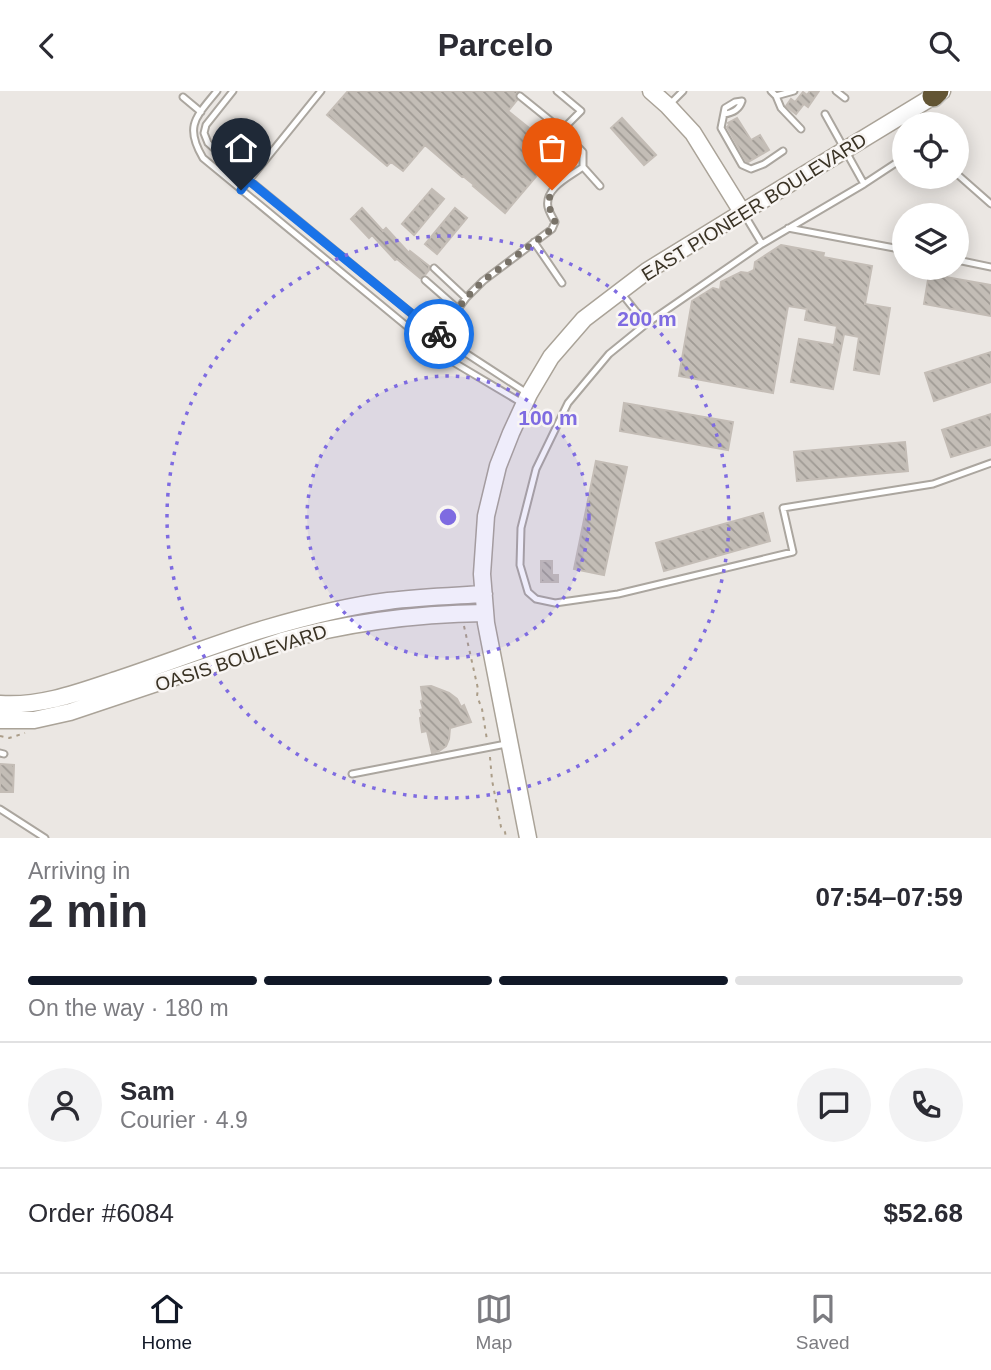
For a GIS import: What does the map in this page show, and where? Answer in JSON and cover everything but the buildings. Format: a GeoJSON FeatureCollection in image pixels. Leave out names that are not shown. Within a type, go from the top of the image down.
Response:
{"type":"FeatureCollection","features":[{"type":"Feature","properties":{"kind":"main road"},"geometry":{"type":"LineString","coordinates":[[651,91],[693,133],[742,212]]}},
{"type":"Feature","properties":{"kind":"main road","name":"EAST PIONEER BOULEVARD"},"geometry":{"type":"LineString","coordinates":[[528,838],[484,603],[482,574],[485,516],[498,466],[527,399],[551,357],[584,319],[647,271],[938,93]]}},
{"type":"Feature","properties":{"kind":"main road","name":"OASIS BOULEVARD"},"geometry":{"type":"LineString","coordinates":[[0,704],[47,701],[70,695],[304,617],[387,601],[484,603]]}},
{"type":"Feature","properties":{"kind":"main road","name":"OASIS BOULEVARD"},"geometry":{"type":"LineString","coordinates":[[0,720],[34,720],[70,712],[269,645],[313,633],[484,603]]}},
{"type":"Feature","properties":{"kind":"lane"},"geometry":{"type":"LineString","coordinates":[[217,91],[196,119],[192,132],[194,144],[203,158],[431,346],[458,366],[527,399]]}},
{"type":"Feature","properties":{"kind":"lane"},"geometry":{"type":"LineString","coordinates":[[233,91],[206,125],[204,133],[208,143],[248,180],[438,335],[527,399]]}},
{"type":"Feature","properties":{"kind":"lane"},"geometry":{"type":"LineString","coordinates":[[241,190],[321,91]]}},
{"type":"Feature","properties":{"kind":"lane"},"geometry":{"type":"LineString","coordinates":[[557,91],[581,111],[562,130]]}},
{"type":"Feature","properties":{"kind":"lane"},"geometry":{"type":"LineString","coordinates":[[668,106],[683,91]]}},
{"type":"Feature","properties":{"kind":"lane"},"geometry":{"type":"LineString","coordinates":[[794,91],[773,93],[781,108],[801,129]]}},
{"type":"Feature","properties":{"kind":"lane"},"geometry":{"type":"LineString","coordinates":[[836,91],[845,99]]}},
{"type":"Feature","properties":{"kind":"lane"},"geometry":{"type":"LineString","coordinates":[[520,96],[562,130],[583,152],[583,167],[600,186]]}},
{"type":"Feature","properties":{"kind":"lane"},"geometry":{"type":"LineString","coordinates":[[183,97],[201,112]]}},
{"type":"Feature","properties":{"kind":"lane"},"geometry":{"type":"LineString","coordinates":[[742,101],[740,108],[724,114],[721,128],[742,166],[751,169],[783,151]]}},
{"type":"Feature","properties":{"kind":"lane"},"geometry":{"type":"LineString","coordinates":[[825,114],[864,184]]}},
{"type":"Feature","properties":{"kind":"lane"},"geometry":{"type":"LineString","coordinates":[[892,166],[762,244],[646,324],[609,354],[568,403],[536,468],[521,528],[520,565],[528,592],[536,599],[555,603],[618,594],[793,552],[783,508],[933,484],[991,463]]}},
{"type":"Feature","properties":{"kind":"lane"},"geometry":{"type":"LineString","coordinates":[[431,346],[466,298],[483,281],[552,229],[555,222],[548,206],[552,190],[583,167]]}},
{"type":"Feature","properties":{"kind":"lane"},"geometry":{"type":"LineString","coordinates":[[969,185],[991,204]]}},
{"type":"Feature","properties":{"kind":"lane"},"geometry":{"type":"LineString","coordinates":[[742,212],[762,244]]}},
{"type":"Feature","properties":{"kind":"lane"},"geometry":{"type":"LineString","coordinates":[[789,228],[892,248]]}},
{"type":"Feature","properties":{"kind":"lane"},"geometry":{"type":"LineString","coordinates":[[534,242],[562,283]]}},
{"type":"Feature","properties":{"kind":"lane"},"geometry":{"type":"LineString","coordinates":[[969,262],[991,267]]}},
{"type":"Feature","properties":{"kind":"lane"},"geometry":{"type":"LineString","coordinates":[[434,268],[466,298]]}},
{"type":"Feature","properties":{"kind":"lane"},"geometry":{"type":"LineString","coordinates":[[436,289],[445,277]]}},
{"type":"Feature","properties":{"kind":"lane"},"geometry":{"type":"LineString","coordinates":[[425,280],[458,309]]}},
{"type":"Feature","properties":{"kind":"lane"},"geometry":{"type":"LineString","coordinates":[[620,292],[646,324]]}},
{"type":"Feature","properties":{"kind":"lane"},"geometry":{"type":"LineString","coordinates":[[352,774],[509,743]]}},
{"type":"Feature","properties":{"kind":"lane"},"geometry":{"type":"LineString","coordinates":[[0,809],[45,838]]}},
{"type":"Feature","properties":{"kind":"path"},"geometry":{"type":"LineString","coordinates":[[464,622],[487,741]]}},
{"type":"Feature","properties":{"kind":"path"},"geometry":{"type":"LineString","coordinates":[[0,736],[9,738],[31,732]]}},
{"type":"Feature","properties":{"kind":"path"},"geometry":{"type":"LineString","coordinates":[[490,757],[501,827],[506,838]]}},
{"type":"Feature","properties":{"kind":"way so far"},"geometry":{"type":"LineString","coordinates":[[439,334],[466,298],[483,281],[552,229],[555,222],[548,206],[552,190]]}},
{"type":"Feature","properties":{"kind":"route"},"geometry":{"type":"LineString","coordinates":[[241,190],[248,180],[439,334]]}}]}
